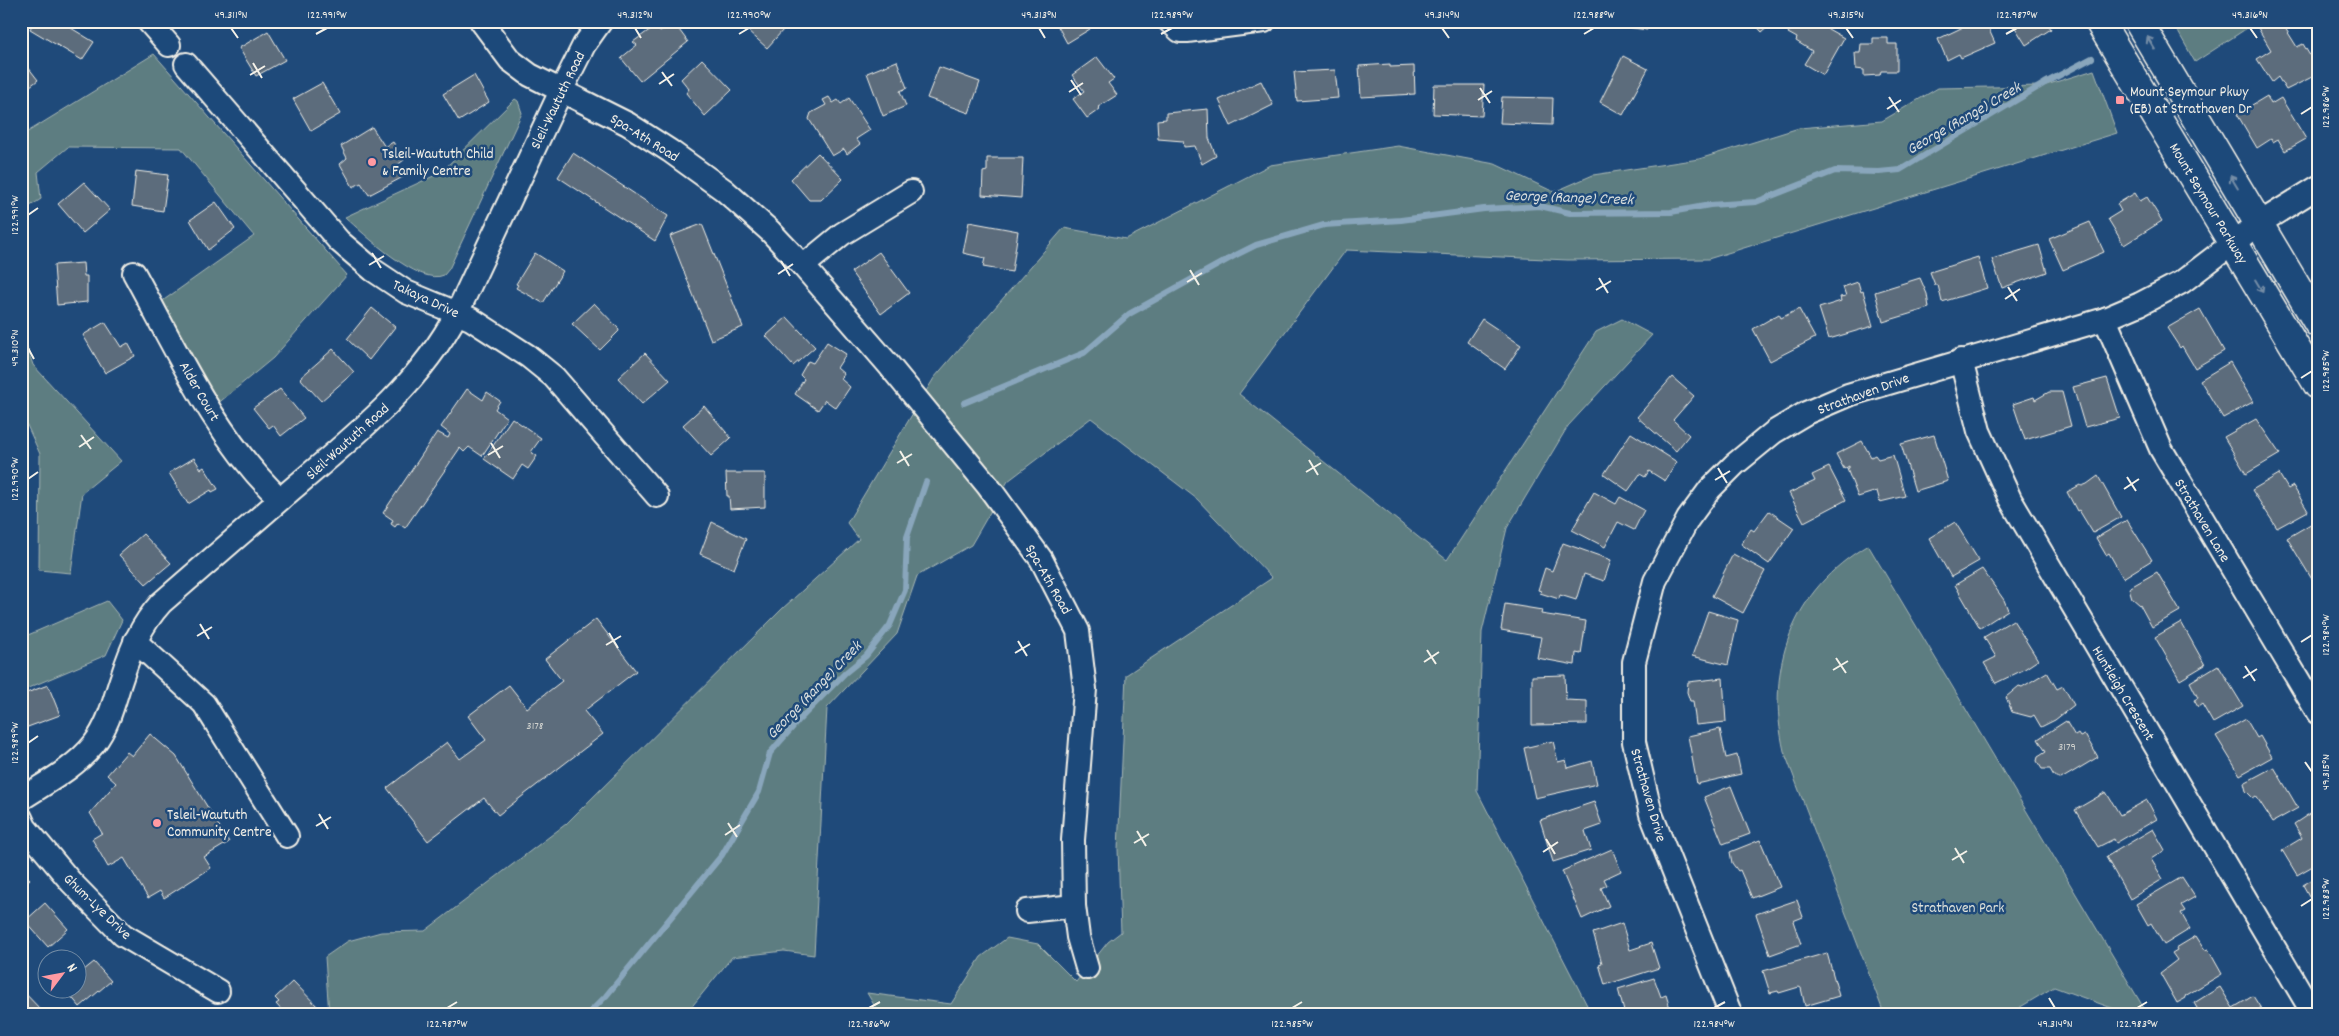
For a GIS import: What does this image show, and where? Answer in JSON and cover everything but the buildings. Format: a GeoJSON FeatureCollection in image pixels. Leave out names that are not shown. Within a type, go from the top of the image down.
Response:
{"type":"FeatureCollection","features":[{"type":"Feature","properties":{"kind":"main road","name":"Mount Seymour Parkway"},"geometry":{"type":"LineString","coordinates":[[2099,21],[2318,385]]}},
{"type":"Feature","properties":{"kind":"main road"},"geometry":{"type":"LineString","coordinates":[[2138,21],[2318,323]]}},
{"type":"Feature","properties":{"kind":"street"},"geometry":{"type":"LineString","coordinates":[[148,21],[169,45]]}},
{"type":"Feature","properties":{"kind":"street","name":"Spa-Ath Road"},"geometry":{"type":"LineString","coordinates":[[481,21],[510,60],[530,75],[628,124],[670,151],[724,190],[770,231],[888,364],[988,486],[1041,559],[1078,631],[1085,689],[1073,840],[1074,906],[1078,937],[1087,968]]}},
{"type":"Feature","properties":{"kind":"street","name":"Sleil-Waututh Road"},"geometry":{"type":"LineString","coordinates":[[21,799],[77,762],[94,743],[106,726],[135,641],[142,627],[161,603],[353,437],[400,392],[443,340],[561,90],[584,45],[601,21]]}},
{"type":"Feature","properties":{"kind":"street"},"geometry":{"type":"LineString","coordinates":[[1169,21],[1180,31],[1187,31],[1264,21]]}},
{"type":"Feature","properties":{"kind":"street","name":"Takaya Drive"},"geometry":{"type":"LineString","coordinates":[[186,64],[339,241],[373,270],[406,292],[457,313],[500,336],[554,377],[657,496]]}},
{"type":"Feature","properties":{"kind":"street","name":"Strathaven Drive"},"geometry":{"type":"LineString","coordinates":[[1731,1015],[1651,814],[1634,742],[1634,662],[1655,581],[1688,519],[1710,489],[1735,464],[1774,432],[1806,413],[1848,395],[1961,360],[2105,319],[2140,304],[2182,282],[2258,224],[2318,187]]}},
{"type":"Feature","properties":{"kind":"street"},"geometry":{"type":"LineString","coordinates":[[803,266],[842,234],[911,192]]}},
{"type":"Feature","properties":{"kind":"street","name":"Alder Court"},"geometry":{"type":"LineString","coordinates":[[134,273],[227,438],[280,499]]}},
{"type":"Feature","properties":{"kind":"street","name":"Strathaven Lane"},"geometry":{"type":"LineString","coordinates":[[2105,319],[2161,449],[2318,713]]}},
{"type":"Feature","properties":{"kind":"street","name":"Huntleigh Crescent"},"geometry":{"type":"LineString","coordinates":[[1961,360],[1979,431],[2010,499],[2314,1015]]}},
{"type":"Feature","properties":{"kind":"street"},"geometry":{"type":"LineString","coordinates":[[135,641],[204,704],[287,836]]}},
{"type":"Feature","properties":{"kind":"street","name":"Ghum-Lye Drive"},"geometry":{"type":"LineString","coordinates":[[21,818],[25,827],[72,882],[123,934],[218,991]]}},
{"type":"Feature","properties":{"kind":"street"},"geometry":{"type":"LineString","coordinates":[[1027,912],[1074,906]]}},
{"type":"Feature","properties":{"kind":"green space"},"geometry":{"type":"Polygon","coordinates":[[[2172,21],[2258,21],[2195,62],[2172,21]]]}},
{"type":"Feature","properties":{"kind":"green space"},"geometry":{"type":"Polygon","coordinates":[[[154,54],[347,275],[273,358],[216,405],[161,302],[254,236],[181,148],[68,147],[38,172],[41,199],[21,212],[21,136],[154,54]]]}},
{"type":"Feature","properties":{"kind":"green space"},"geometry":{"type":"Polygon","coordinates":[[[2094,70],[2117,133],[1708,259],[1568,260],[1346,250],[1239,394],[1447,560],[1596,332],[1622,319],[1652,335],[1568,426],[1507,528],[1482,632],[1477,791],[1592,1015],[880,1015],[867,993],[951,1004],[981,957],[1007,938],[1038,944],[1076,982],[1108,942],[1121,932],[1118,849],[1126,675],[1272,578],[1197,499],[1091,418],[1008,481],[971,545],[917,576],[897,634],[827,708],[814,955],[784,951],[732,957],[685,1015],[329,1015],[325,957],[348,941],[381,932],[425,931],[566,824],[782,609],[859,539],[847,523],[934,378],[1064,228],[1126,239],[1270,165],[1398,146],[1495,164],[1554,192],[1593,175],[1699,159],[1799,128],[1882,121],[1938,88],[2043,86],[2094,70]]]}},
{"type":"Feature","properties":{"kind":"green space"},"geometry":{"type":"Polygon","coordinates":[[[515,99],[518,101],[522,113],[449,269],[444,275],[433,277],[406,266],[378,246],[345,217],[440,173],[515,99]]]}},
{"type":"Feature","properties":{"kind":"green space"},"geometry":{"type":"Polygon","coordinates":[[[21,329],[33,365],[121,461],[82,493],[71,573],[39,570],[40,454],[21,412],[21,329]]]}},
{"type":"Feature","properties":{"kind":"green space","name":"Strathaven Park"},"geometry":{"type":"Polygon","coordinates":[[[1868,545],[2148,1015],[2131,1015],[2054,987],[2007,1015],[1864,1015],[1883,1011],[1784,751],[1779,720],[1778,690],[1782,661],[1790,633],[1803,608],[1820,584],[1842,563],[1868,545]]]}},
{"type":"Feature","properties":{"kind":"green space"},"geometry":{"type":"Polygon","coordinates":[[[107,601],[122,620],[106,655],[21,691],[21,638],[107,601]]]}},
{"type":"Feature","properties":{"kind":"waterway","name":"George (Range) Creek"},"geometry":{"type":"LineString","coordinates":[[964,403],[1084,353],[1129,314],[1256,245],[1324,225],[1401,220],[1484,209],[1540,206],[1570,213],[1671,212],[1710,205],[1756,202],[1835,171],[1879,172],[1900,170],[2045,83],[2092,58]]}},
{"type":"Feature","properties":{"kind":"waterway","name":"George (Range) Creek"},"geometry":{"type":"LineString","coordinates":[[587,1015],[606,996],[722,855],[759,792],[770,753],[845,673],[866,656],[890,625],[905,590],[907,537],[926,482]]}},
{"type":"Feature","properties":{"kind":"place","name":"Mount Seymour Pkwy (EB) at Strathaven Dr"},"geometry":{"type":"Point","coordinates":[2120,100]}},
{"type":"Feature","properties":{"kind":"place","name":"Tsleil-Waututh Child & Family Centre"},"geometry":{"type":"Point","coordinates":[372,162]}},
{"type":"Feature","properties":{"kind":"place","name":"Tsleil-Waututh Community Centre"},"geometry":{"type":"Point","coordinates":[157,823]}}]}
